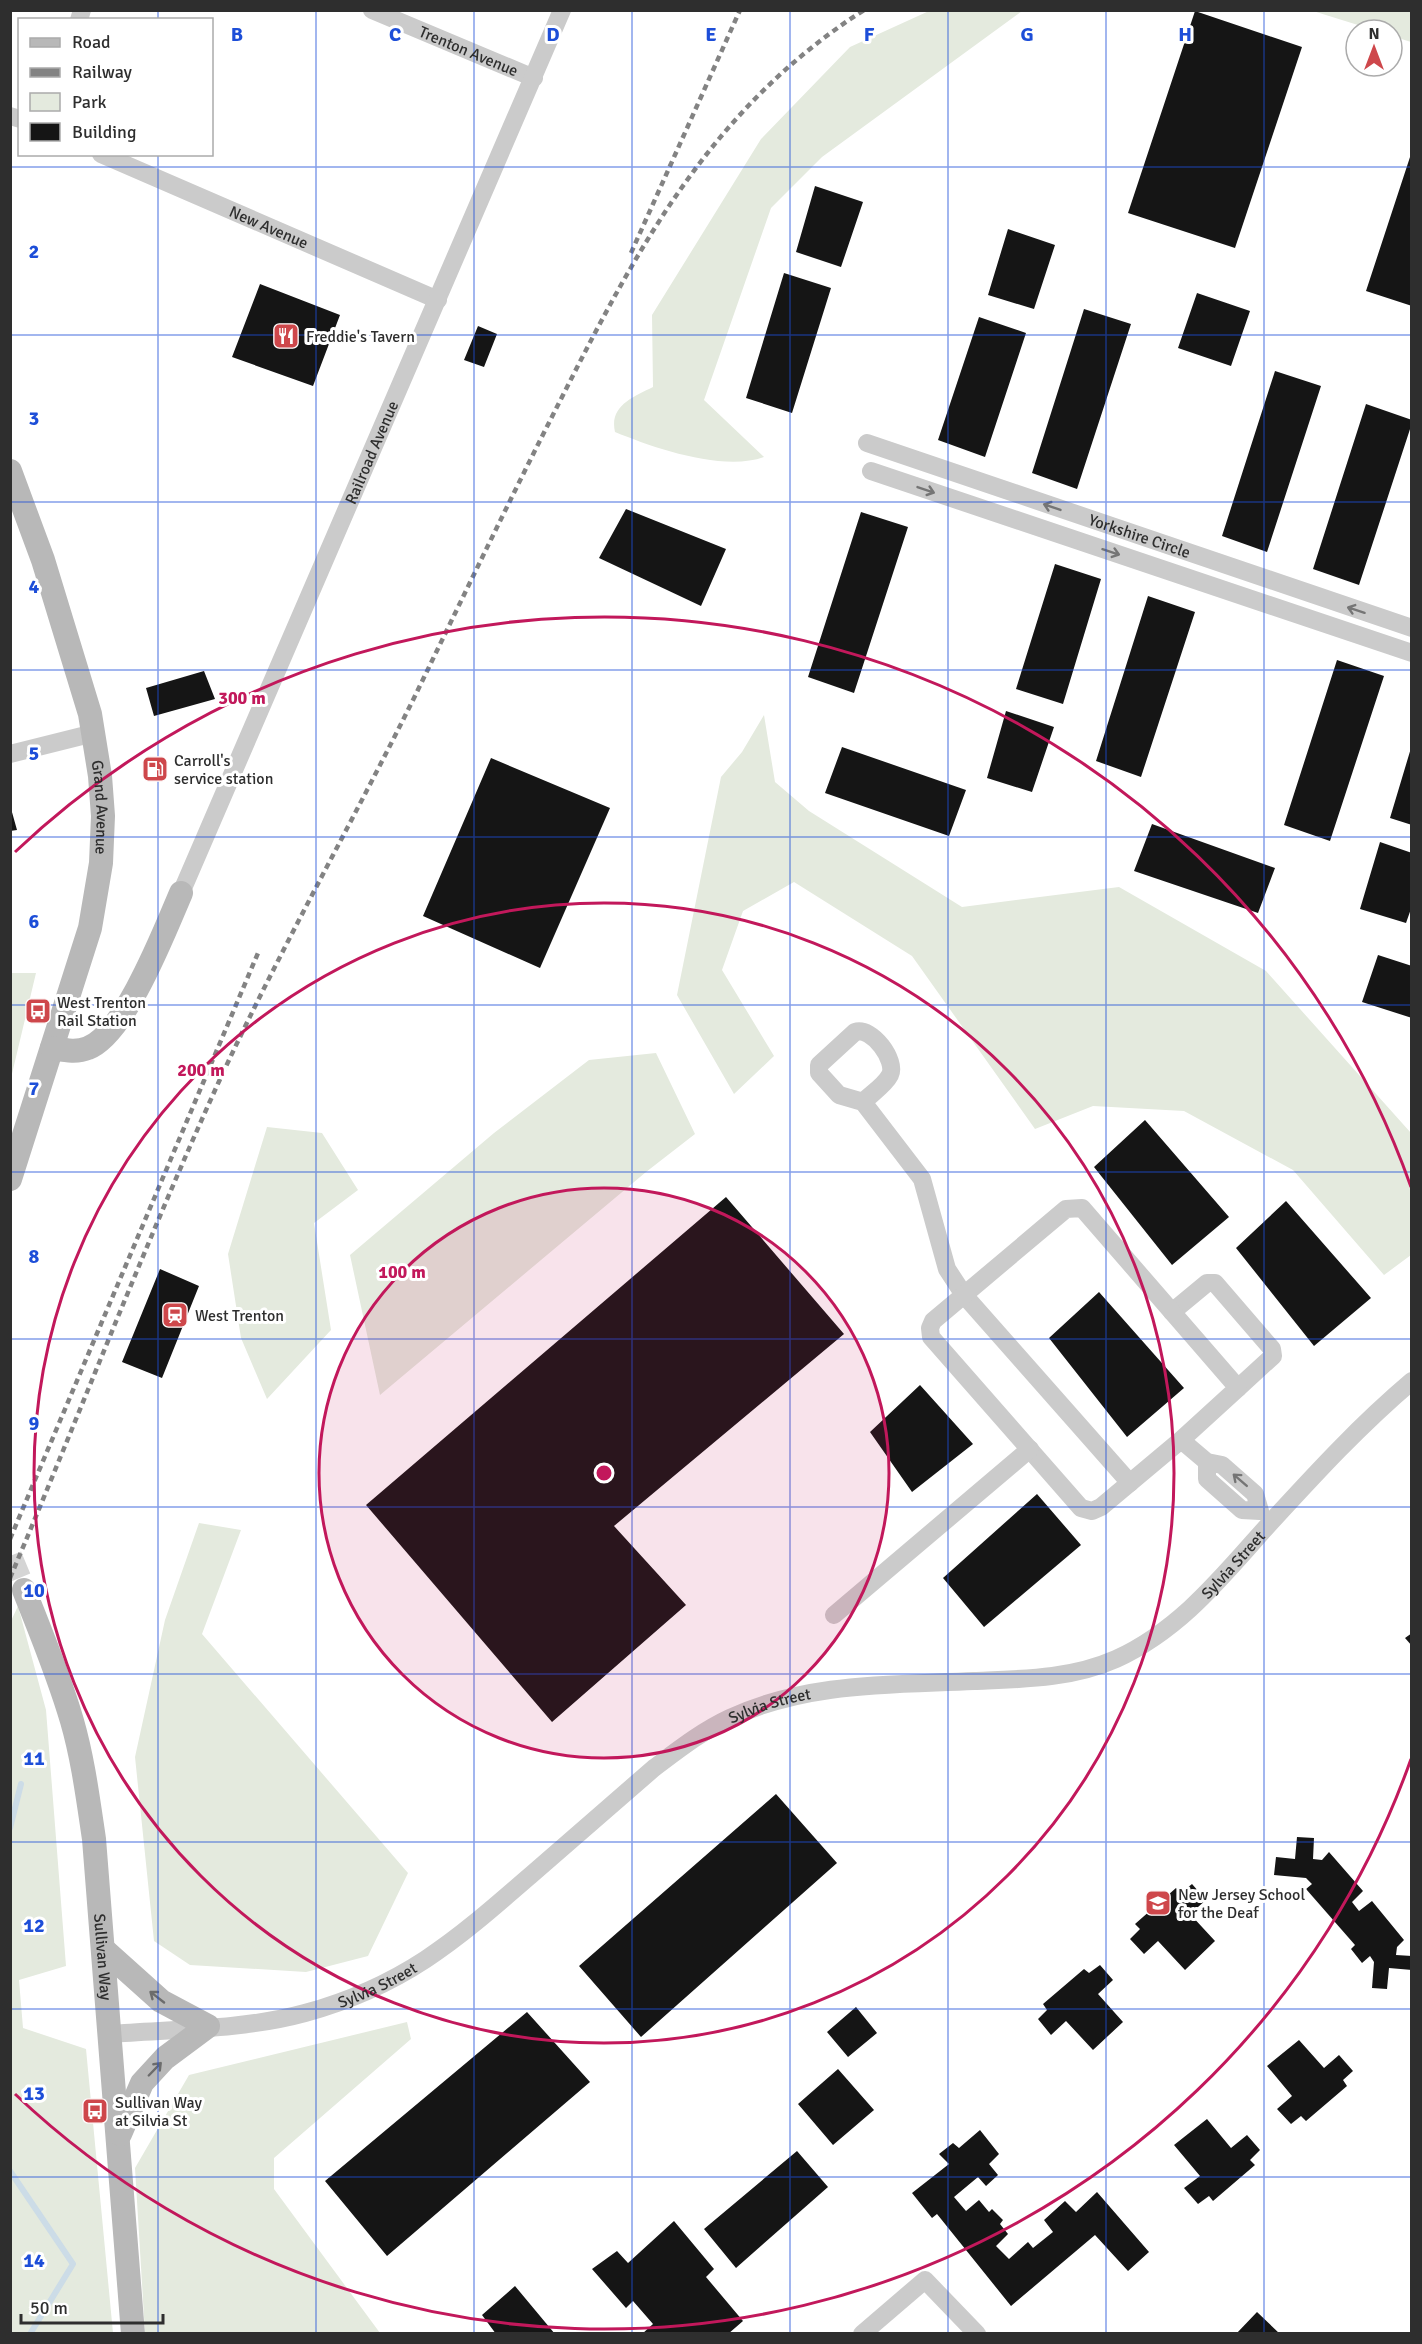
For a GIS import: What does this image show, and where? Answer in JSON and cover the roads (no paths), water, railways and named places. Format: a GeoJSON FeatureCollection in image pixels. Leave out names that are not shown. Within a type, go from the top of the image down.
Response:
{"type":"FeatureCollection","features":[{"type":"Feature","properties":{"kind":"main road","name":"Grand Avenue"},"geometry":{"type":"LineString","coordinates":[[10,471],[64,625],[94,733],[101,788],[101,863],[90,928],[10,1179]]}},
{"type":"Feature","properties":{"kind":"main road"},"geometry":{"type":"LineString","coordinates":[[52,1048],[79,1051],[102,1040],[127,1006],[150,964],[181,893]]}},
{"type":"Feature","properties":{"kind":"main road","name":"Sullivan Way"},"geometry":{"type":"LineString","coordinates":[[24,1590],[57,1672],[84,1774],[94,1839],[133,2334]]}},
{"type":"Feature","properties":{"kind":"main road"},"geometry":{"type":"LineString","coordinates":[[103,1949],[161,2001],[208,2026],[165,2058],[142,2083],[118,2138]]}},
{"type":"Feature","properties":{"kind":"street","name":"Trenton Avenue"},"geometry":{"type":"LineString","coordinates":[[372,10],[534,78]]}},
{"type":"Feature","properties":{"kind":"street","name":"Railroad Avenue"},"geometry":{"type":"LineString","coordinates":[[181,893],[562,10]]}},
{"type":"Feature","properties":{"kind":"street","name":"New Avenue"},"geometry":{"type":"LineString","coordinates":[[106,156],[438,300]]}},
{"type":"Feature","properties":{"kind":"street","name":"Yorkshire Circle"},"geometry":{"type":"LineString","coordinates":[[867,443],[1412,628]]}},
{"type":"Feature","properties":{"kind":"street","name":"Yorkshire Circle"},"geometry":{"type":"LineString","coordinates":[[871,471],[1412,653]]}},
{"type":"Feature","properties":{"kind":"street"},"geometry":{"type":"LineString","coordinates":[[10,754],[94,733]]}},
{"type":"Feature","properties":{"kind":"street"},"geometry":{"type":"LineString","coordinates":[[863,1102],[922,1179],[947,1269],[964,1295],[1130,1483]]}},
{"type":"Feature","properties":{"kind":"street"},"geometry":{"type":"LineString","coordinates":[[1172,1312],[1207,1283],[1215,1283],[1272,1348],[1273,1356],[1238,1388],[1181,1440],[1101,1507],[1092,1511],[1081,1508],[931,1336],[930,1328],[933,1321],[1066,1209],[1074,1206],[1082,1208],[1172,1312],[1238,1388]]}},
{"type":"Feature","properties":{"kind":"street","name":"Sylvia Street"},"geometry":{"type":"LineString","coordinates":[[110,2034],[261,2022],[303,2014],[383,1985],[420,1965],[457,1940],[679,1749],[729,1719],[762,1705],[843,1687],[1054,1676],[1115,1659],[1148,1643],[1190,1611],[1266,1516],[1412,1381]]}},
{"type":"Feature","properties":{"kind":"street"},"geometry":{"type":"LineString","coordinates":[[1181,1440],[1207,1462],[1207,1479],[1242,1510],[1266,1516]]}},
{"type":"Feature","properties":{"kind":"street"},"geometry":{"type":"LineString","coordinates":[[834,1615],[1029,1449]]}},
{"type":"Feature","properties":{"kind":"street"},"geometry":{"type":"LineString","coordinates":[[862,2334],[925,2280],[977,2334]]}},
{"type":"Feature","properties":{"kind":"waterway"},"geometry":{"type":"LineString","coordinates":[[10,1828],[21,1784]]}},
{"type":"Feature","properties":{"kind":"waterway"},"geometry":{"type":"LineString","coordinates":[[10,2171],[73,2264],[30,2334]]}},
{"type":"Feature","properties":{"kind":"tunnel"},"geometry":{"type":"LineString","coordinates":[[10,1556],[24,1590]]}},
{"type":"Feature","properties":{"kind":"railway"},"geometry":{"type":"LineString","coordinates":[[631,253],[740,10]]}},
{"type":"Feature","properties":{"kind":"railway"},"geometry":{"type":"LineString","coordinates":[[10,1578],[140,1264],[221,1077],[414,698],[591,340],[652,232],[686,182],[723,134],[764,90],[811,48],[864,10]]}},
{"type":"Feature","properties":{"kind":"railway"},"geometry":{"type":"LineString","coordinates":[[10,1539],[258,953]]}},
{"type":"Feature","properties":{"kind":"place","name":"Freddie's Tavern"},"geometry":{"type":"Point","coordinates":[286,336]}},
{"type":"Feature","properties":{"kind":"place","name":"Carroll's service station"},"geometry":{"type":"Point","coordinates":[155,769]}},
{"type":"Feature","properties":{"kind":"place","name":"West Trenton Rail Station"},"geometry":{"type":"Point","coordinates":[38,1011]}},
{"type":"Feature","properties":{"kind":"place","name":"West Trenton"},"geometry":{"type":"Point","coordinates":[175,1315]}},
{"type":"Feature","properties":{"kind":"place","name":"New Jersey School for the Deaf"},"geometry":{"type":"Point","coordinates":[1158,1903]}},
{"type":"Feature","properties":{"kind":"place","name":"Sullivan Way at Silvia St"},"geometry":{"type":"Point","coordinates":[95,2111]}}]}
